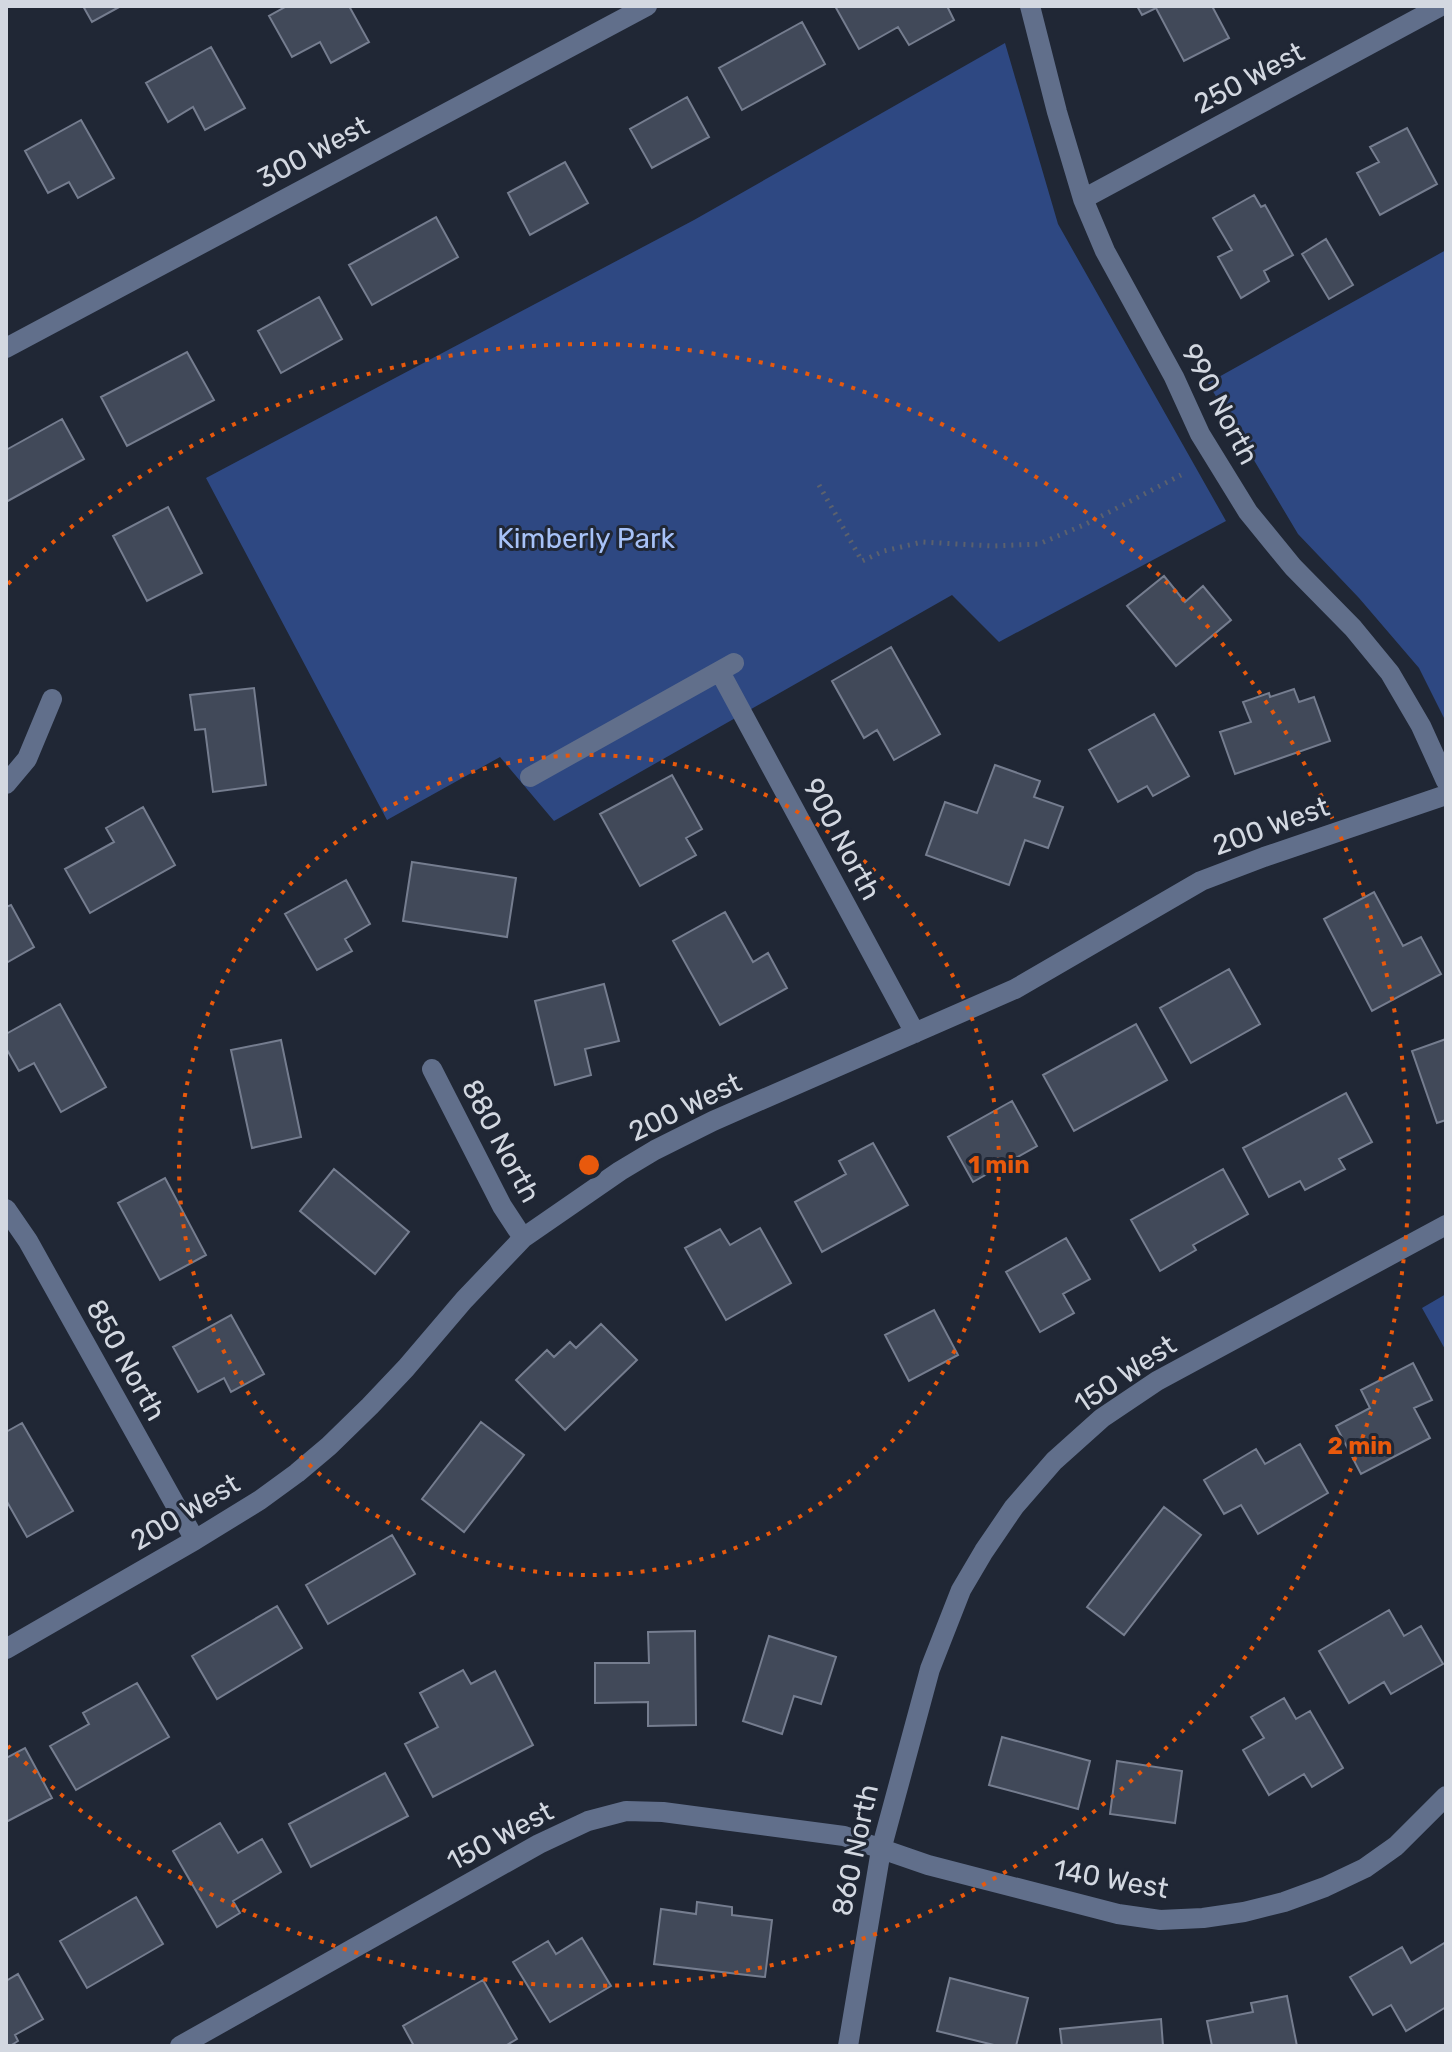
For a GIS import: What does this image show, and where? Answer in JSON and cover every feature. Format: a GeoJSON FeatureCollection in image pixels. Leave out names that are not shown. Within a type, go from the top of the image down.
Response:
{"type":"FeatureCollection","features":[{"type":"Feature","properties":{"kind":"street","name":"300 West"},"geometry":{"type":"LineString","coordinates":[[6,348],[647,6]]}},
{"type":"Feature","properties":{"kind":"street","name":"990 North"},"geometry":{"type":"LineString","coordinates":[[1030,6],[1083,199],[1105,251],[1174,377],[1200,434],[1248,512],[1293,567],[1353,628],[1390,673],[1421,726],[1446,781]]}},
{"type":"Feature","properties":{"kind":"street","name":"250 West"},"geometry":{"type":"LineString","coordinates":[[1083,199],[1441,6]]}},
{"type":"Feature","properties":{"kind":"street","name":"900 North"},"geometry":{"type":"LineString","coordinates":[[530,777],[727,668],[915,1033]]}},
{"type":"Feature","properties":{"kind":"street"},"geometry":{"type":"LineString","coordinates":[[6,784],[27,759],[52,699]]}},
{"type":"Feature","properties":{"kind":"street","name":"200 West"},"geometry":{"type":"LineString","coordinates":[[6,1649],[260,1500],[329,1446],[406,1368],[523,1238],[608,1178],[655,1150],[713,1121],[1015,989],[1201,881],[1446,795]]}},
{"type":"Feature","properties":{"kind":"street","name":"880 North"},"geometry":{"type":"LineString","coordinates":[[432,1069],[490,1183],[523,1238]]}},
{"type":"Feature","properties":{"kind":"street","name":"850 North"},"geometry":{"type":"LineString","coordinates":[[6,1209],[28,1241],[195,1540]]}},
{"type":"Feature","properties":{"kind":"street","name":"150 West"},"geometry":{"type":"LineString","coordinates":[[930,1669],[961,1590],[1014,1507],[1054,1461],[1102,1418],[1157,1381],[1446,1225]]}},
{"type":"Feature","properties":{"kind":"street","name":"860 North"},"geometry":{"type":"LineString","coordinates":[[848,2046],[881,1850],[930,1669]]}},
{"type":"Feature","properties":{"kind":"street","name":"140 West"},"geometry":{"type":"LineString","coordinates":[[881,1850],[1118,1914],[1160,1920],[1203,1918],[1284,1902],[1365,1868],[1396,1846],[1446,1796]]}},
{"type":"Feature","properties":{"kind":"street","name":"150 West"},"geometry":{"type":"LineString","coordinates":[[180,2046],[539,1844],[588,1821],[626,1811],[663,1812],[844,1836],[881,1850]]}},
{"type":"Feature","properties":{"kind":"path"},"geometry":{"type":"LineString","coordinates":[[819,485],[862,561],[884,551],[922,542],[993,546],[1039,544],[1086,524],[1181,475]]}},
{"type":"Feature","properties":{"kind":"green space","name":"Kimberly Park"},"geometry":{"type":"Polygon","coordinates":[[[1005,43],[1058,224],[1226,521],[999,642],[952,595],[554,821],[500,757],[387,820],[206,478],[694,220],[1005,43]]]}},
{"type":"Feature","properties":{"kind":"green space"},"geometry":{"type":"Polygon","coordinates":[[[1446,250],[1446,722],[1419,668],[1298,534],[1208,383],[1446,250]]]}},
{"type":"Feature","properties":{"kind":"green space"},"geometry":{"type":"Polygon","coordinates":[[[1446,1294],[1446,1351],[1422,1308],[1446,1294]]]}},
{"type":"Feature","properties":{"kind":"building"},"geometry":{"type":"Polygon","coordinates":[[[83,6],[121,6],[92,22],[83,6]]]}},
{"type":"Feature","properties":{"kind":"building"},"geometry":{"type":"Polygon","coordinates":[[[287,6],[349,6],[369,42],[331,63],[320,42],[292,57],[269,16],[287,6]]]}},
{"type":"Feature","properties":{"kind":"building"},"geometry":{"type":"Polygon","coordinates":[[[835,6],[947,6],[954,20],[909,45],[898,27],[859,49],[835,6]]]}},
{"type":"Feature","properties":{"kind":"building"},"geometry":{"type":"Polygon","coordinates":[[[1137,6],[1212,6],[1229,38],[1184,61],[1156,8],[1142,15],[1137,6]]]}},
{"type":"Feature","properties":{"kind":"building"},"geometry":{"type":"Polygon","coordinates":[[[802,22],[825,64],[742,110],[719,68],[802,22]]]}},
{"type":"Feature","properties":{"kind":"building"},"geometry":{"type":"Polygon","coordinates":[[[211,47],[245,108],[205,130],[193,107],[168,122],[146,83],[211,47]]]}},
{"type":"Feature","properties":{"kind":"building"},"geometry":{"type":"Polygon","coordinates":[[[687,97],[709,137],[652,168],[630,129],[687,97]]]}},
{"type":"Feature","properties":{"kind":"building"},"geometry":{"type":"Polygon","coordinates":[[[81,120],[114,178],[78,198],[69,182],[48,193],[25,151],[81,120]]]}},
{"type":"Feature","properties":{"kind":"building"},"geometry":{"type":"Polygon","coordinates":[[[1407,128],[1437,184],[1380,215],[1357,173],[1379,162],[1370,147],[1407,128]]]}},
{"type":"Feature","properties":{"kind":"building"},"geometry":{"type":"Polygon","coordinates":[[[565,162],[588,203],[530,235],[508,193],[565,162]]]}},
{"type":"Feature","properties":{"kind":"building"},"geometry":{"type":"Polygon","coordinates":[[[1254,195],[1261,207],[1265,205],[1293,255],[1264,271],[1269,281],[1241,298],[1218,257],[1232,250],[1213,218],[1254,195]]]}},
{"type":"Feature","properties":{"kind":"building"},"geometry":{"type":"Polygon","coordinates":[[[436,217],[458,257],[372,305],[349,265],[436,217]]]}},
{"type":"Feature","properties":{"kind":"building"},"geometry":{"type":"Polygon","coordinates":[[[1326,239],[1353,285],[1329,299],[1302,254],[1326,239]]]}},
{"type":"Feature","properties":{"kind":"building"},"geometry":{"type":"Polygon","coordinates":[[[319,297],[342,339],[281,373],[258,331],[319,297]]]}},
{"type":"Feature","properties":{"kind":"building"},"geometry":{"type":"Polygon","coordinates":[[[187,352],[214,400],[127,446],[101,397],[187,352]]]}},
{"type":"Feature","properties":{"kind":"building"},"geometry":{"type":"Polygon","coordinates":[[[62,419],[84,459],[6,502],[6,450],[62,419]]]}},
{"type":"Feature","properties":{"kind":"building"},"geometry":{"type":"Polygon","coordinates":[[[168,507],[202,573],[147,601],[113,536],[168,507]]]}},
{"type":"Feature","properties":{"kind":"building"},"geometry":{"type":"Polygon","coordinates":[[[1164,576],[1185,602],[1203,586],[1231,620],[1176,666],[1127,606],[1164,576]]]}},
{"type":"Feature","properties":{"kind":"building"},"geometry":{"type":"Polygon","coordinates":[[[891,647],[940,734],[894,760],[877,730],[864,738],[832,681],[891,647]]]}},
{"type":"Feature","properties":{"kind":"building"},"geometry":{"type":"Polygon","coordinates":[[[254,688],[266,785],[213,792],[205,729],[195,730],[190,695],[254,688]]]}},
{"type":"Feature","properties":{"kind":"building"},"geometry":{"type":"Polygon","coordinates":[[[1294,689],[1299,702],[1314,697],[1330,741],[1235,774],[1220,732],[1251,722],[1243,702],[1294,689]]]}},
{"type":"Feature","properties":{"kind":"building"},"geometry":{"type":"Polygon","coordinates":[[[1154,714],[1189,776],[1153,796],[1147,786],[1118,802],[1089,750],[1154,714]]]}},
{"type":"Feature","properties":{"kind":"building"},"geometry":{"type":"Polygon","coordinates":[[[995,765],[1040,781],[1034,797],[1063,807],[1048,848],[1025,840],[1009,885],[926,855],[945,802],[977,813],[995,765]]]}},
{"type":"Feature","properties":{"kind":"building"},"geometry":{"type":"Polygon","coordinates":[[[672,775],[702,829],[686,838],[696,855],[640,886],[600,814],[672,775]]]}},
{"type":"Feature","properties":{"kind":"building"},"geometry":{"type":"Polygon","coordinates":[[[143,807],[175,865],[90,913],[65,869],[114,842],[106,828],[143,807]]]}},
{"type":"Feature","properties":{"kind":"building"},"geometry":{"type":"Polygon","coordinates":[[[412,862],[516,878],[507,937],[403,921],[412,862]]]}},
{"type":"Feature","properties":{"kind":"building"},"geometry":{"type":"Polygon","coordinates":[[[346,880],[370,924],[345,939],[352,951],[317,970],[285,914],[346,880]]]}},
{"type":"Feature","properties":{"kind":"building"},"geometry":{"type":"Polygon","coordinates":[[[1374,892],[1403,946],[1421,937],[1441,974],[1372,1011],[1324,919],[1374,892]]]}},
{"type":"Feature","properties":{"kind":"building"},"geometry":{"type":"Polygon","coordinates":[[[11,905],[34,947],[6,963],[6,907],[11,905]]]}},
{"type":"Feature","properties":{"kind":"building"},"geometry":{"type":"Polygon","coordinates":[[[725,912],[753,962],[768,953],[787,988],[720,1025],[673,941],[725,912]]]}},
{"type":"Feature","properties":{"kind":"building"},"geometry":{"type":"Polygon","coordinates":[[[1229,969],[1260,1024],[1191,1063],[1160,1008],[1229,969]]]}},
{"type":"Feature","properties":{"kind":"building"},"geometry":{"type":"Polygon","coordinates":[[[604,984],[619,1041],[585,1049],[591,1075],[555,1085],[535,1001],[604,984]]]}},
{"type":"Feature","properties":{"kind":"building"},"geometry":{"type":"Polygon","coordinates":[[[60,1004],[106,1087],[61,1112],[34,1063],[19,1071],[6,1048],[6,1034],[60,1004]]]}},
{"type":"Feature","properties":{"kind":"building"},"geometry":{"type":"Polygon","coordinates":[[[1136,1024],[1167,1080],[1074,1131],[1043,1075],[1136,1024]]]}},
{"type":"Feature","properties":{"kind":"building"},"geometry":{"type":"Polygon","coordinates":[[[1446,1039],[1446,1120],[1437,1123],[1412,1051],[1446,1039]]]}},
{"type":"Feature","properties":{"kind":"building"},"geometry":{"type":"Polygon","coordinates":[[[281,1040],[301,1137],[252,1148],[231,1050],[281,1040]]]}},
{"type":"Feature","properties":{"kind":"building"},"geometry":{"type":"Polygon","coordinates":[[[1346,1093],[1372,1142],[1339,1159],[1345,1169],[1305,1190],[1300,1181],[1269,1197],[1243,1148],[1346,1093]]]}},
{"type":"Feature","properties":{"kind":"building"},"geometry":{"type":"Polygon","coordinates":[[[1012,1101],[1037,1146],[973,1182],[948,1137],[1012,1101]]]}},
{"type":"Feature","properties":{"kind":"building"},"geometry":{"type":"Polygon","coordinates":[[[873,1143],[908,1205],[822,1252],[795,1202],[846,1174],[839,1161],[873,1143]]]}},
{"type":"Feature","properties":{"kind":"building"},"geometry":{"type":"Polygon","coordinates":[[[334,1169],[409,1232],[375,1274],[300,1211],[334,1169]]]}},
{"type":"Feature","properties":{"kind":"building"},"geometry":{"type":"Polygon","coordinates":[[[1223,1169],[1248,1214],[1193,1245],[1196,1250],[1160,1271],[1131,1220],[1223,1169]]]}},
{"type":"Feature","properties":{"kind":"building"},"geometry":{"type":"Polygon","coordinates":[[[165,1178],[206,1255],[160,1280],[118,1203],[165,1178]]]}},
{"type":"Feature","properties":{"kind":"building"},"geometry":{"type":"Polygon","coordinates":[[[760,1228],[791,1283],[726,1320],[685,1248],[720,1229],[730,1245],[760,1228]]]}},
{"type":"Feature","properties":{"kind":"building"},"geometry":{"type":"Polygon","coordinates":[[[1066,1238],[1090,1279],[1063,1294],[1074,1313],[1040,1332],[1006,1272],[1066,1238]]]}},
{"type":"Feature","properties":{"kind":"building"},"geometry":{"type":"Polygon","coordinates":[[[934,1310],[958,1355],[909,1381],[885,1335],[934,1310]]]}},
{"type":"Feature","properties":{"kind":"building"},"geometry":{"type":"Polygon","coordinates":[[[231,1315],[264,1374],[231,1392],[224,1378],[198,1392],[173,1347],[231,1315]]]}},
{"type":"Feature","properties":{"kind":"building"},"geometry":{"type":"Polygon","coordinates":[[[601,1324],[637,1360],[565,1430],[516,1380],[547,1350],[554,1357],[570,1342],[576,1348],[601,1324]]]}},
{"type":"Feature","properties":{"kind":"building"},"geometry":{"type":"Polygon","coordinates":[[[1413,1363],[1432,1400],[1414,1408],[1430,1438],[1361,1474],[1336,1426],[1370,1408],[1361,1390],[1413,1363]]]}},
{"type":"Feature","properties":{"kind":"building"},"geometry":{"type":"Polygon","coordinates":[[[481,1422],[524,1455],[464,1532],[422,1499],[481,1422]]]}},
{"type":"Feature","properties":{"kind":"building"},"geometry":{"type":"Polygon","coordinates":[[[22,1423],[73,1511],[27,1537],[6,1500],[6,1432],[22,1423]]]}},
{"type":"Feature","properties":{"kind":"building"},"geometry":{"type":"Polygon","coordinates":[[[1300,1444],[1328,1493],[1258,1534],[1241,1505],[1224,1514],[1204,1480],[1256,1449],[1265,1464],[1300,1444]]]}},
{"type":"Feature","properties":{"kind":"building"},"geometry":{"type":"Polygon","coordinates":[[[1164,1507],[1201,1535],[1124,1635],[1087,1607],[1164,1507]]]}},
{"type":"Feature","properties":{"kind":"building"},"geometry":{"type":"Polygon","coordinates":[[[392,1535],[415,1574],[328,1624],[306,1585],[392,1535]]]}},
{"type":"Feature","properties":{"kind":"building"},"geometry":{"type":"Polygon","coordinates":[[[277,1606],[302,1648],[217,1699],[192,1656],[277,1606]]]}},
{"type":"Feature","properties":{"kind":"building"},"geometry":{"type":"Polygon","coordinates":[[[1389,1610],[1404,1636],[1421,1626],[1443,1664],[1391,1694],[1384,1682],[1349,1703],[1319,1651],[1389,1610]]]}},
{"type":"Feature","properties":{"kind":"building"},"geometry":{"type":"Polygon","coordinates":[[[695,1631],[696,1725],[648,1726],[648,1702],[595,1703],[595,1663],[649,1663],[648,1632],[695,1631]]]}},
{"type":"Feature","properties":{"kind":"building"},"geometry":{"type":"Polygon","coordinates":[[[769,1636],[836,1657],[821,1704],[794,1696],[782,1734],[743,1721],[769,1636]]]}},
{"type":"Feature","properties":{"kind":"building"},"geometry":{"type":"Polygon","coordinates":[[[463,1670],[471,1684],[495,1671],[533,1745],[433,1797],[405,1744],[438,1727],[420,1693],[463,1670]]]}},
{"type":"Feature","properties":{"kind":"building"},"geometry":{"type":"Polygon","coordinates":[[[137,1683],[169,1737],[76,1790],[50,1746],[89,1724],[83,1713],[137,1683]]]}},
{"type":"Feature","properties":{"kind":"building"},"geometry":{"type":"Polygon","coordinates":[[[1284,1698],[1296,1719],[1310,1711],[1343,1768],[1312,1787],[1304,1774],[1269,1795],[1243,1750],[1264,1738],[1251,1717],[1284,1698]]]}},
{"type":"Feature","properties":{"kind":"building"},"geometry":{"type":"Polygon","coordinates":[[[1002,1737],[1090,1761],[1078,1809],[989,1785],[1002,1737]]]}},
{"type":"Feature","properties":{"kind":"building"},"geometry":{"type":"Polygon","coordinates":[[[25,1748],[52,1798],[6,1822],[6,1758],[25,1748]]]}},
{"type":"Feature","properties":{"kind":"building"},"geometry":{"type":"Polygon","coordinates":[[[1117,1761],[1182,1771],[1175,1823],[1110,1814],[1117,1761]]]}},
{"type":"Feature","properties":{"kind":"building"},"geometry":{"type":"Polygon","coordinates":[[[385,1773],[408,1816],[311,1867],[289,1824],[385,1773]]]}},
{"type":"Feature","properties":{"kind":"building"},"geometry":{"type":"Polygon","coordinates":[[[220,1823],[238,1853],[262,1839],[281,1872],[233,1901],[240,1913],[217,1927],[173,1851],[220,1823]]]}},
{"type":"Feature","properties":{"kind":"building"},"geometry":{"type":"Polygon","coordinates":[[[136,1897],[163,1944],[87,1988],[60,1941],[136,1897]]]}},
{"type":"Feature","properties":{"kind":"building"},"geometry":{"type":"Polygon","coordinates":[[[697,1902],[732,1907],[732,1915],[772,1920],[765,1977],[654,1964],[661,1909],[696,1914],[697,1902]]]}},
{"type":"Feature","properties":{"kind":"building"},"geometry":{"type":"Polygon","coordinates":[[[582,1938],[611,1986],[550,2022],[513,1962],[548,1941],[556,1954],[582,1938]]]}},
{"type":"Feature","properties":{"kind":"building"},"geometry":{"type":"Polygon","coordinates":[[[1446,1942],[1446,2007],[1406,2031],[1391,2005],[1373,2015],[1350,1977],[1402,1947],[1411,1963],[1446,1942]]]}},
{"type":"Feature","properties":{"kind":"building"},"geometry":{"type":"Polygon","coordinates":[[[18,1974],[43,2019],[15,2035],[18,2041],[6,2046],[6,1981],[18,1974]]]}},
{"type":"Feature","properties":{"kind":"building"},"geometry":{"type":"Polygon","coordinates":[[[950,1978],[1028,1998],[1016,2046],[998,2046],[937,2031],[950,1978]]]}},
{"type":"Feature","properties":{"kind":"building"},"geometry":{"type":"Polygon","coordinates":[[[483,1980],[517,2039],[505,2046],[414,2046],[403,2026],[483,1980]]]}},
{"type":"Feature","properties":{"kind":"building"},"geometry":{"type":"Polygon","coordinates":[[[1287,1996],[1297,2046],[1212,2046],[1207,2021],[1253,2012],[1251,2003],[1287,1996]]]}},
{"type":"Feature","properties":{"kind":"building"},"geometry":{"type":"Polygon","coordinates":[[[1161,2019],[1163,2046],[1062,2046],[1060,2029],[1161,2019]]]}}]}
